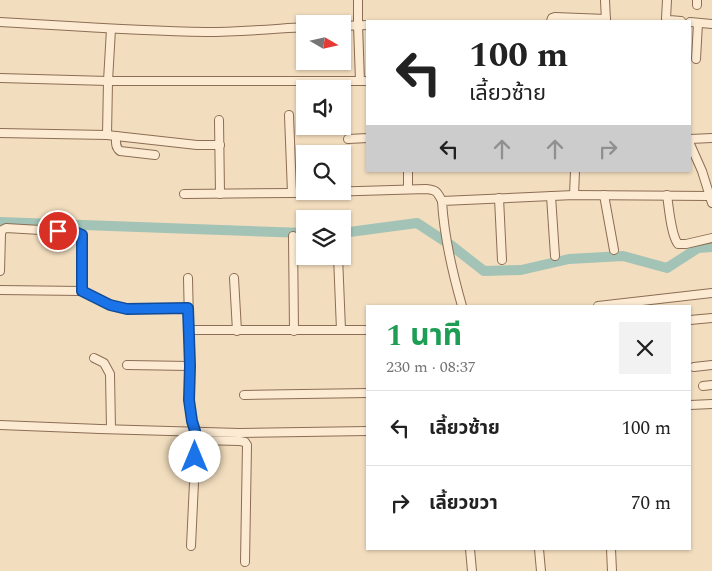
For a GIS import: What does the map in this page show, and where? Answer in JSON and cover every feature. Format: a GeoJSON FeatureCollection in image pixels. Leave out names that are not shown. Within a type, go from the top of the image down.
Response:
{"type":"FeatureCollection","features":[{"type":"Feature","properties":{"kind":"street"},"geometry":{"type":"LineString","coordinates":[[0,78],[108,82],[364,81],[358,25],[358,0]]}},
{"type":"Feature","properties":{"kind":"street"},"geometry":{"type":"LineString","coordinates":[[551,20],[556,17],[606,20],[605,0]]}},
{"type":"Feature","properties":{"kind":"street"},"geometry":{"type":"LineString","coordinates":[[667,0],[666,19],[669,20]]}},
{"type":"Feature","properties":{"kind":"street"},"geometry":{"type":"LineString","coordinates":[[0,22],[111,29],[208,32],[296,27]]}},
{"type":"Feature","properties":{"kind":"street"},"geometry":{"type":"LineString","coordinates":[[696,59],[694,22],[712,24]]}},
{"type":"Feature","properties":{"kind":"street"},"geometry":{"type":"LineString","coordinates":[[351,25],[366,25]]}},
{"type":"Feature","properties":{"kind":"street"},"geometry":{"type":"LineString","coordinates":[[108,135],[111,29]]}},
{"type":"Feature","properties":{"kind":"street"},"geometry":{"type":"LineString","coordinates":[[289,115],[292,193]]}},
{"type":"Feature","properties":{"kind":"street"},"geometry":{"type":"LineString","coordinates":[[219,120],[220,194]]}},
{"type":"Feature","properties":{"kind":"street"},"geometry":{"type":"LineString","coordinates":[[0,133],[108,135],[197,145],[220,145]]}},
{"type":"Feature","properties":{"kind":"street"},"geometry":{"type":"LineString","coordinates":[[116,136],[116,146],[120,151],[155,155]]}},
{"type":"Feature","properties":{"kind":"street"},"geometry":{"type":"LineString","coordinates":[[348,139],[366,138]]}},
{"type":"Feature","properties":{"kind":"street"},"geometry":{"type":"LineString","coordinates":[[691,139],[712,138]]}},
{"type":"Feature","properties":{"kind":"street"},"geometry":{"type":"LineString","coordinates":[[442,201],[574,195],[667,196],[711,199],[702,171],[691,146]]}},
{"type":"Feature","properties":{"kind":"street"},"geometry":{"type":"LineString","coordinates":[[702,171],[712,170]]}},
{"type":"Feature","properties":{"kind":"street"},"geometry":{"type":"LineString","coordinates":[[408,172],[408,189]]}},
{"type":"Feature","properties":{"kind":"street"},"geometry":{"type":"LineString","coordinates":[[574,195],[575,172]]}},
{"type":"Feature","properties":{"kind":"street"},"geometry":{"type":"LineString","coordinates":[[184,194],[434,190],[438,192],[442,201],[446,245],[462,305]]}},
{"type":"Feature","properties":{"kind":"street"},"geometry":{"type":"LineString","coordinates":[[604,195],[614,250]]}},
{"type":"Feature","properties":{"kind":"street"},"geometry":{"type":"LineString","coordinates":[[551,196],[554,256]]}},
{"type":"Feature","properties":{"kind":"street"},"geometry":{"type":"LineString","coordinates":[[667,196],[675,241],[678,244],[712,238]]}},
{"type":"Feature","properties":{"kind":"street"},"geometry":{"type":"LineString","coordinates":[[499,198],[502,260]]}},
{"type":"Feature","properties":{"kind":"street"},"geometry":{"type":"LineString","coordinates":[[0,271],[2,230],[6,228],[75,232],[82,235],[83,238],[82,291]]}},
{"type":"Feature","properties":{"kind":"street"},"geometry":{"type":"LineString","coordinates":[[293,236],[294,330]]}},
{"type":"Feature","properties":{"kind":"street"},"geometry":{"type":"LineString","coordinates":[[338,265],[341,330]]}},
{"type":"Feature","properties":{"kind":"street"},"geometry":{"type":"LineString","coordinates":[[188,278],[189,400],[196,440],[191,546]]}},
{"type":"Feature","properties":{"kind":"street"},"geometry":{"type":"LineString","coordinates":[[234,278],[237,331]]}},
{"type":"Feature","properties":{"kind":"street"},"geometry":{"type":"LineString","coordinates":[[0,290],[82,291],[110,305],[127,309],[188,308]]}},
{"type":"Feature","properties":{"kind":"street"},"geometry":{"type":"LineString","coordinates":[[607,305],[712,293]]}},
{"type":"Feature","properties":{"kind":"street"},"geometry":{"type":"LineString","coordinates":[[691,320],[712,318]]}},
{"type":"Feature","properties":{"kind":"street"},"geometry":{"type":"LineString","coordinates":[[189,330],[366,330]]}},
{"type":"Feature","properties":{"kind":"street"},"geometry":{"type":"LineString","coordinates":[[94,358],[104,363],[110,374],[111,429]]}},
{"type":"Feature","properties":{"kind":"street"},"geometry":{"type":"LineString","coordinates":[[127,365],[190,366]]}},
{"type":"Feature","properties":{"kind":"street"},"geometry":{"type":"LineString","coordinates":[[694,367],[712,366]]}},
{"type":"Feature","properties":{"kind":"street"},"geometry":{"type":"LineString","coordinates":[[703,386],[712,385]]}},
{"type":"Feature","properties":{"kind":"street"},"geometry":{"type":"LineString","coordinates":[[244,395],[366,393]]}},
{"type":"Feature","properties":{"kind":"street"},"geometry":{"type":"LineString","coordinates":[[691,405],[712,404]]}},
{"type":"Feature","properties":{"kind":"street"},"geometry":{"type":"LineString","coordinates":[[0,425],[111,429],[193,427],[239,432],[366,431]]}},
{"type":"Feature","properties":{"kind":"street"},"geometry":{"type":"LineString","coordinates":[[196,440],[240,441],[247,445],[245,562]]}},
{"type":"Feature","properties":{"kind":"street"},"geometry":{"type":"LineString","coordinates":[[470,550],[472,571]]}},
{"type":"Feature","properties":{"kind":"street"},"geometry":{"type":"LineString","coordinates":[[539,550],[541,571]]}},
{"type":"Feature","properties":{"kind":"street"},"geometry":{"type":"LineString","coordinates":[[610,550],[612,571]]}},
{"type":"Feature","properties":{"kind":"waterway"},"geometry":{"type":"LineString","coordinates":[[0,222],[296,233]]}},
{"type":"Feature","properties":{"kind":"waterway"},"geometry":{"type":"LineString","coordinates":[[351,232],[417,223],[452,246],[484,271],[521,270],[569,259],[623,256],[667,268],[698,248],[712,247]]}},
{"type":"Feature","properties":{"kind":"route"},"geometry":{"type":"LineString","coordinates":[[58,231],[75,232],[82,235],[82,291],[110,305],[127,309],[188,308],[189,400],[196,440],[195,457]]}}]}
